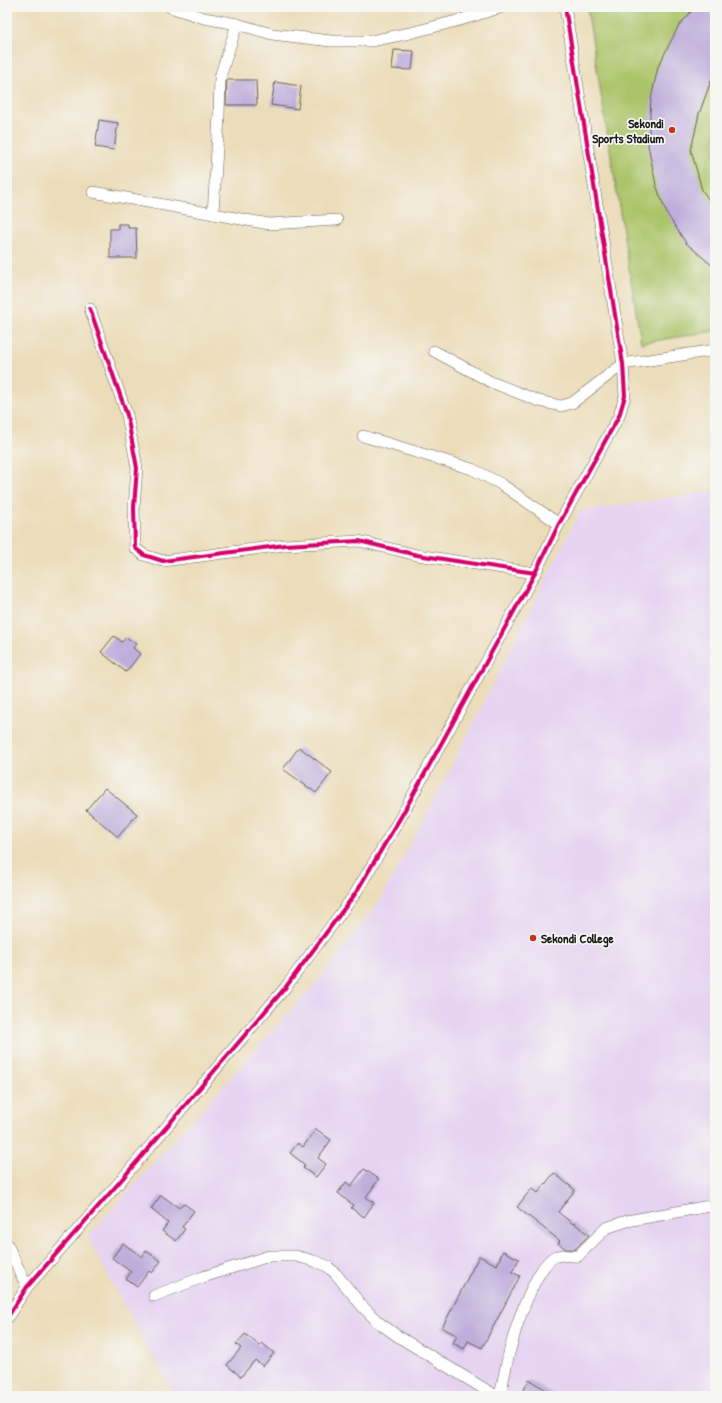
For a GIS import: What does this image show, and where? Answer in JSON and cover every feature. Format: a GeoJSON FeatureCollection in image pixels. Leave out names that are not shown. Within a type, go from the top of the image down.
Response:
{"type":"FeatureCollection","features":[{"type":"Feature","properties":{"kind":"street"},"geometry":{"type":"LineString","coordinates":[[170,7],[204,18],[237,24],[272,34],[331,41],[371,41],[410,33],[502,7]]}},
{"type":"Feature","properties":{"kind":"street"},"geometry":{"type":"LineString","coordinates":[[7,1318],[27,1287],[117,1185],[285,988],[355,894],[402,815],[535,573],[619,416],[625,396],[623,364],[565,7]]}},
{"type":"Feature","properties":{"kind":"street"},"geometry":{"type":"LineString","coordinates":[[213,214],[220,76],[237,24]]}},
{"type":"Feature","properties":{"kind":"street"},"geometry":{"type":"LineString","coordinates":[[93,192],[269,224],[337,220]]}},
{"type":"Feature","properties":{"kind":"street"},"geometry":{"type":"LineString","coordinates":[[90,309],[128,415],[137,468],[134,507],[135,548],[144,555],[163,561],[285,545],[359,541],[417,554],[535,573]]}},
{"type":"Feature","properties":{"kind":"street"},"geometry":{"type":"LineString","coordinates":[[434,351],[492,382],[539,401],[561,406],[572,403],[623,364],[715,350]]}},
{"type":"Feature","properties":{"kind":"street"},"geometry":{"type":"LineString","coordinates":[[363,436],[472,469],[501,484],[560,524]]}},
{"type":"Feature","properties":{"kind":"street"},"geometry":{"type":"LineString","coordinates":[[500,1396],[513,1339],[522,1311],[537,1278],[548,1262],[557,1256],[578,1256],[606,1228],[628,1221],[715,1205]]}},
{"type":"Feature","properties":{"kind":"street"},"geometry":{"type":"LineString","coordinates":[[7,1244],[27,1287]]}},
{"type":"Feature","properties":{"kind":"street"},"geometry":{"type":"LineString","coordinates":[[154,1296],[203,1277],[269,1256],[296,1256],[314,1260],[327,1266],[336,1274],[363,1307],[383,1326],[432,1358],[496,1396]]}},
{"type":"Feature","properties":{"kind":"shaded area","name":"Sekondi College"},"geometry":{"type":"Polygon","coordinates":[[[715,491],[715,1396],[176,1396],[87,1237],[322,976],[381,899],[439,791],[580,511],[715,491]]]}},
{"type":"Feature","properties":{"kind":"green space"},"geometry":{"type":"Polygon","coordinates":[[[587,7],[715,7],[715,331],[641,343],[587,7]]]}},
{"type":"Feature","properties":{"kind":"building","name":"Sekondi Sports Stadium"},"geometry":{"type":"Polygon","coordinates":[[[695,7],[715,7],[715,73],[699,114],[691,150],[702,190],[715,208],[715,268],[686,243],[667,214],[656,185],[648,145],[651,99],[658,67],[678,27],[695,7]]]}},
{"type":"Feature","properties":{"kind":"building"},"geometry":{"type":"Polygon","coordinates":[[[394,50],[414,51],[412,70],[392,69],[394,50]]]}},
{"type":"Feature","properties":{"kind":"building"},"geometry":{"type":"Polygon","coordinates":[[[227,80],[256,80],[257,105],[226,105],[227,80]]]}},
{"type":"Feature","properties":{"kind":"building"},"geometry":{"type":"Polygon","coordinates":[[[275,82],[301,86],[298,109],[271,105],[275,82]]]}},
{"type":"Feature","properties":{"kind":"building"},"geometry":{"type":"Polygon","coordinates":[[[99,120],[118,123],[114,150],[95,147],[99,120]]]}},
{"type":"Feature","properties":{"kind":"building"},"geometry":{"type":"Polygon","coordinates":[[[118,224],[128,224],[128,228],[136,228],[137,258],[110,258],[110,229],[118,229],[118,224]]]}},
{"type":"Feature","properties":{"kind":"building"},"geometry":{"type":"Polygon","coordinates":[[[114,636],[122,642],[126,637],[136,644],[133,648],[140,654],[126,672],[101,652],[114,636]]]}},
{"type":"Feature","properties":{"kind":"building"},"geometry":{"type":"Polygon","coordinates":[[[299,747],[332,772],[316,793],[283,769],[299,747]]]}},
{"type":"Feature","properties":{"kind":"building"},"geometry":{"type":"Polygon","coordinates":[[[105,788],[137,814],[118,837],[86,810],[105,788]]]}},
{"type":"Feature","properties":{"kind":"building"},"geometry":{"type":"Polygon","coordinates":[[[316,1129],[331,1140],[318,1158],[326,1164],[316,1177],[303,1168],[305,1165],[290,1153],[298,1143],[303,1147],[316,1129]]]}},
{"type":"Feature","properties":{"kind":"building"},"geometry":{"type":"Polygon","coordinates":[[[364,1169],[379,1179],[366,1197],[374,1203],[364,1217],[351,1208],[353,1205],[338,1193],[346,1182],[351,1186],[364,1169]]]}},
{"type":"Feature","properties":{"kind":"building"},"geometry":{"type":"Polygon","coordinates":[[[554,1173],[575,1190],[558,1212],[589,1235],[575,1249],[566,1249],[558,1243],[560,1241],[517,1207],[532,1188],[538,1193],[554,1173]]]}},
{"type":"Feature","properties":{"kind":"building"},"geometry":{"type":"Polygon","coordinates":[[[161,1195],[179,1208],[183,1203],[194,1211],[182,1227],[185,1229],[176,1241],[162,1231],[168,1223],[151,1209],[161,1195]]]}},
{"type":"Feature","properties":{"kind":"building"},"geometry":{"type":"Polygon","coordinates":[[[123,1243],[142,1257],[146,1251],[161,1261],[152,1273],[149,1271],[137,1287],[126,1279],[131,1272],[112,1258],[123,1243]]]}},
{"type":"Feature","properties":{"kind":"building"},"geometry":{"type":"Polygon","coordinates":[[[503,1251],[519,1259],[512,1272],[520,1276],[482,1348],[468,1341],[464,1349],[453,1343],[457,1335],[442,1328],[479,1256],[497,1265],[503,1251]]]}},
{"type":"Feature","properties":{"kind":"building"},"geometry":{"type":"Polygon","coordinates":[[[245,1334],[260,1346],[262,1343],[274,1353],[263,1366],[255,1360],[241,1377],[227,1365],[241,1348],[236,1344],[245,1334]]]}},
{"type":"Feature","properties":{"kind":"building"},"geometry":{"type":"Polygon","coordinates":[[[529,1380],[557,1396],[528,1396],[522,1393],[529,1380]]]}},
{"type":"Feature","properties":{"kind":"cycle path"},"geometry":{"type":"LineString","coordinates":[[7,1318],[27,1287],[117,1185],[285,988],[355,894],[402,815],[535,573],[559,524],[619,416],[625,396],[623,364],[565,7]]}},
{"type":"Feature","properties":{"kind":"cycle path"},"geometry":{"type":"LineString","coordinates":[[90,309],[127,415],[137,468],[134,507],[135,548],[144,555],[163,561],[285,545],[359,541],[417,555],[535,573]]}},
{"type":"Feature","properties":{"kind":"place","name":"Sekondi Sports Stadium"},"geometry":{"type":"Point","coordinates":[672,130]}},
{"type":"Feature","properties":{"kind":"place","name":"Sekondi College"},"geometry":{"type":"Point","coordinates":[533,938]}}]}
